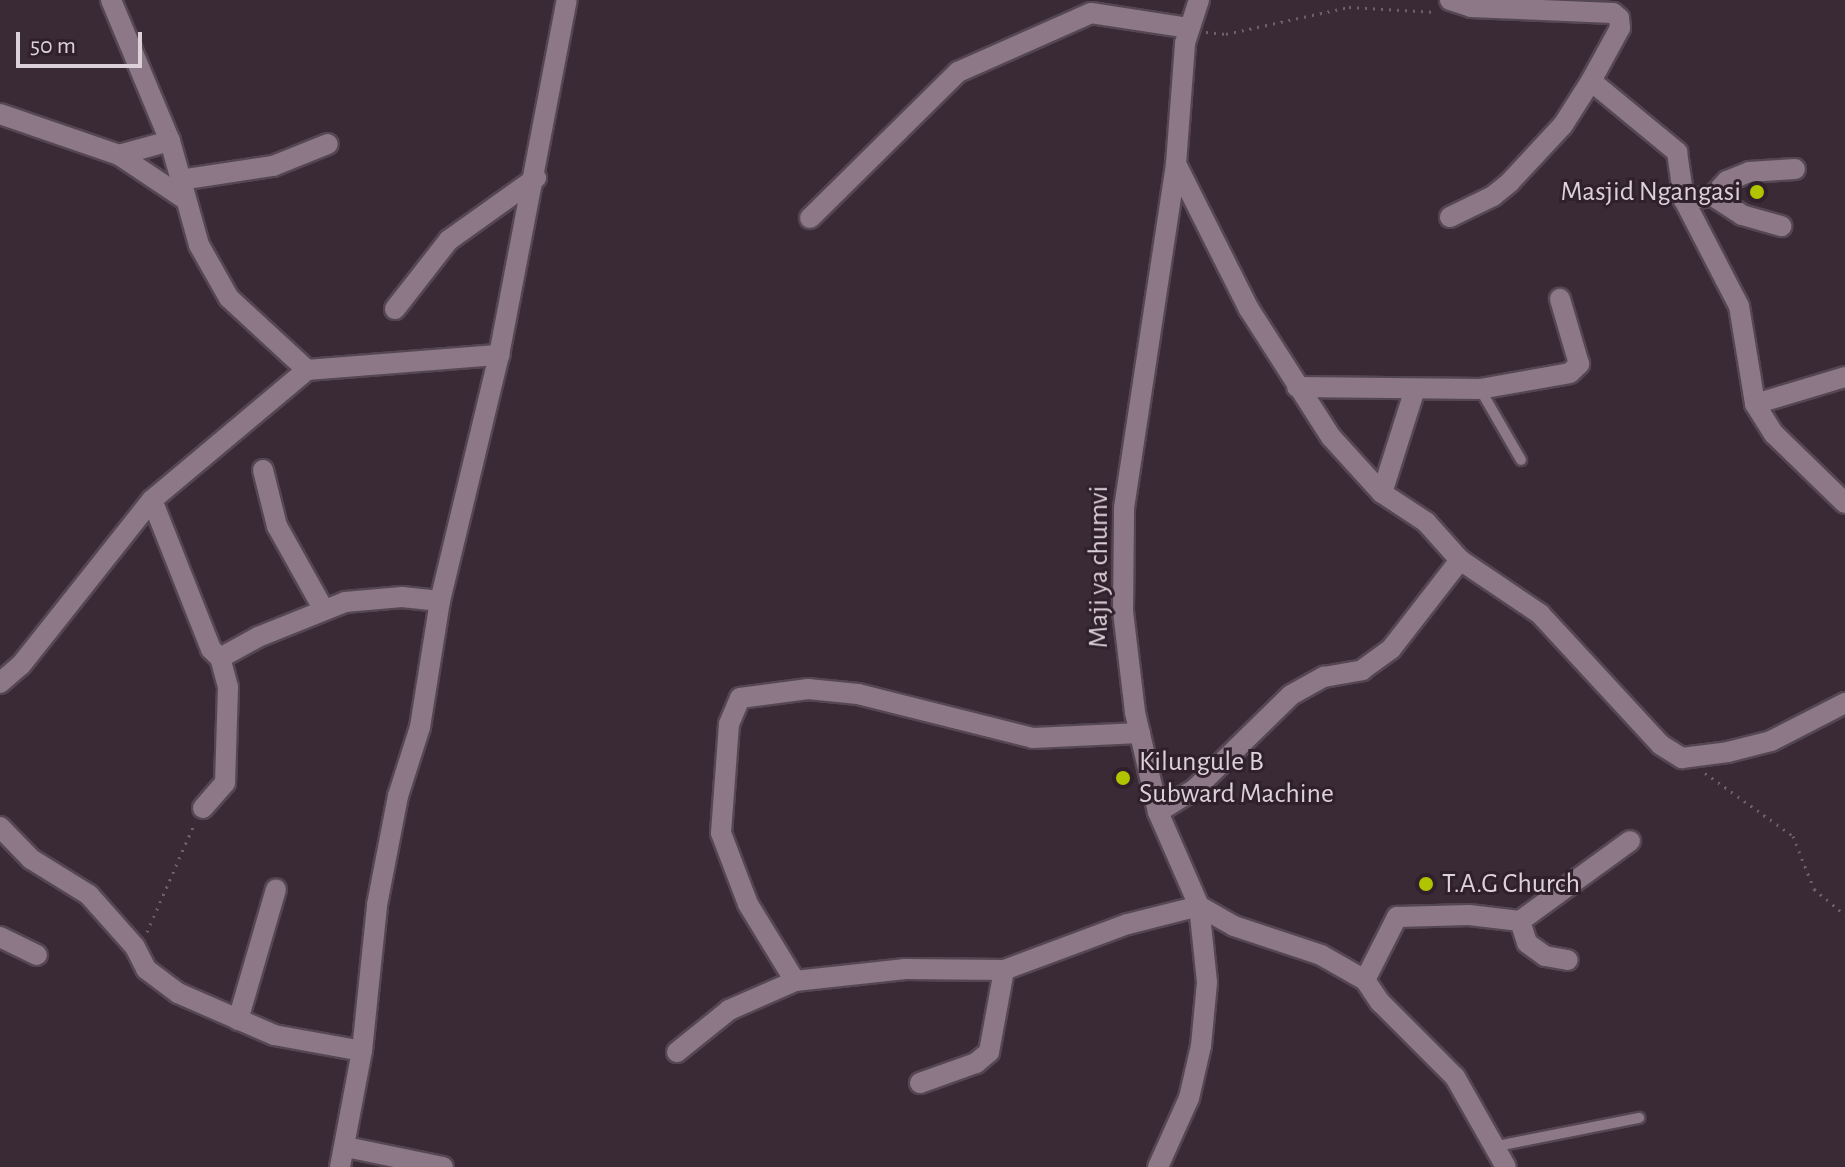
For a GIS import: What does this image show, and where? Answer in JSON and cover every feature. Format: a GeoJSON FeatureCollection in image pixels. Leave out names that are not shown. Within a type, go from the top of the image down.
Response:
{"type":"FeatureCollection","features":[{"type":"Feature","properties":{"kind":"street"},"geometry":{"type":"LineString","coordinates":[[111,0],[170,141],[192,229],[229,298],[307,370]]}},
{"type":"Feature","properties":{"kind":"street"},"geometry":{"type":"LineString","coordinates":[[443,1167],[343,1157],[362,1051],[377,905],[398,796],[420,727],[440,601],[499,355],[536,178],[567,0]]}},
{"type":"Feature","properties":{"kind":"street","name":"Maji ya chumvi"},"geometry":{"type":"LineString","coordinates":[[1158,1167],[1189,1098],[1201,1046],[1207,982],[1199,906],[1158,812],[1140,733],[1123,611],[1124,508],[1176,164],[1188,28],[1199,0]]}},
{"type":"Feature","properties":{"kind":"street"},"geometry":{"type":"LineString","coordinates":[[1450,0],[1471,7],[1613,13],[1620,28],[1563,125],[1493,196],[1450,217]]}},
{"type":"Feature","properties":{"kind":"street"},"geometry":{"type":"LineString","coordinates":[[810,218],[958,72],[1091,13],[1188,28]]}},
{"type":"Feature","properties":{"kind":"street"},"geometry":{"type":"LineString","coordinates":[[1591,81],[1677,152],[1682,162],[1684,200],[1739,306],[1755,404],[1774,434],[1845,503]]}},
{"type":"Feature","properties":{"kind":"street"},"geometry":{"type":"LineString","coordinates":[[0,114],[119,155],[183,189],[273,166],[328,144]]}},
{"type":"Feature","properties":{"kind":"street"},"geometry":{"type":"LineString","coordinates":[[119,155],[170,141]]}},
{"type":"Feature","properties":{"kind":"street"},"geometry":{"type":"LineString","coordinates":[[1176,164],[1220,256],[1297,387],[1331,437],[1382,493],[1426,522],[1460,560],[1540,614],[1661,745],[1682,758],[1700,758],[1771,741],[1845,703]]}},
{"type":"Feature","properties":{"kind":"street"},"geometry":{"type":"LineString","coordinates":[[1684,200],[1713,196],[1727,181],[1749,172],[1795,169]]}},
{"type":"Feature","properties":{"kind":"street"},"geometry":{"type":"LineString","coordinates":[[395,309],[449,240],[536,178]]}},
{"type":"Feature","properties":{"kind":"street"},"geometry":{"type":"LineString","coordinates":[[1713,196],[1742,215],[1781,226]]}},
{"type":"Feature","properties":{"kind":"street"},"geometry":{"type":"LineString","coordinates":[[1297,387],[1480,389],[1570,373],[1579,364],[1560,299]]}},
{"type":"Feature","properties":{"kind":"street"},"geometry":{"type":"LineString","coordinates":[[0,683],[21,665],[152,500],[307,370],[499,355]]}},
{"type":"Feature","properties":{"kind":"street"},"geometry":{"type":"LineString","coordinates":[[1755,404],[1845,377]]}},
{"type":"Feature","properties":{"kind":"street"},"geometry":{"type":"LineString","coordinates":[[1382,493],[1415,389]]}},
{"type":"Feature","properties":{"kind":"street"},"geometry":{"type":"LineString","coordinates":[[263,470],[277,526],[324,610]]}},
{"type":"Feature","properties":{"kind":"street"},"geometry":{"type":"LineString","coordinates":[[152,500],[206,637],[220,658],[228,687],[225,783],[203,808]]}},
{"type":"Feature","properties":{"kind":"street"},"geometry":{"type":"LineString","coordinates":[[1158,812],[1195,789],[1291,695],[1324,677],[1362,670],[1391,649],[1460,560]]}},
{"type":"Feature","properties":{"kind":"street"},"geometry":{"type":"LineString","coordinates":[[220,658],[324,610],[374,598],[440,601]]}},
{"type":"Feature","properties":{"kind":"street"},"geometry":{"type":"LineString","coordinates":[[795,981],[748,904],[721,833],[729,724],[740,698],[808,689],[858,694],[1033,738],[1140,733]]}},
{"type":"Feature","properties":{"kind":"street"},"geometry":{"type":"LineString","coordinates":[[0,827],[42,867],[89,895],[135,947],[138,959],[163,984],[238,1020],[296,1041],[362,1051]]}},
{"type":"Feature","properties":{"kind":"street"},"geometry":{"type":"LineString","coordinates":[[1365,980],[1397,917],[1469,915],[1520,921],[1630,841]]}},
{"type":"Feature","properties":{"kind":"street"},"geometry":{"type":"LineString","coordinates":[[238,1020],[276,889]]}},
{"type":"Feature","properties":{"kind":"street"},"geometry":{"type":"LineString","coordinates":[[677,1052],[729,1010],[795,981],[905,969],[1004,970],[1128,924],[1199,906],[1234,926],[1321,955],[1365,980],[1380,1002],[1455,1077],[1497,1146],[1506,1167]]}},
{"type":"Feature","properties":{"kind":"street"},"geometry":{"type":"LineString","coordinates":[[1520,921],[1527,943],[1545,956],[1568,960]]}},
{"type":"Feature","properties":{"kind":"street"},"geometry":{"type":"LineString","coordinates":[[0,937],[37,955]]}},
{"type":"Feature","properties":{"kind":"street"},"geometry":{"type":"LineString","coordinates":[[920,1083],[976,1063],[989,1052],[1004,970]]}},
{"type":"Feature","properties":{"kind":"lane"},"geometry":{"type":"LineString","coordinates":[[1480,389],[1521,460]]}},
{"type":"Feature","properties":{"kind":"lane"},"geometry":{"type":"LineString","coordinates":[[1497,1146],[1639,1118]]}},
{"type":"Feature","properties":{"kind":"path"},"geometry":{"type":"LineString","coordinates":[[1188,28],[1226,34],[1354,7],[1455,12],[1471,7]]}},
{"type":"Feature","properties":{"kind":"path"},"geometry":{"type":"LineString","coordinates":[[1700,758],[1704,772],[1721,789],[1793,836],[1814,889],[1845,915]]}},
{"type":"Feature","properties":{"kind":"path"},"geometry":{"type":"LineString","coordinates":[[135,947],[151,925],[203,808]]}},
{"type":"Feature","properties":{"kind":"place","name":"Masjid Ngangasi"},"geometry":{"type":"Point","coordinates":[1757,192]}},
{"type":"Feature","properties":{"kind":"place","name":"Kilungule B Subward Machine"},"geometry":{"type":"Point","coordinates":[1123,778]}},
{"type":"Feature","properties":{"kind":"place","name":"T.A.G Church"},"geometry":{"type":"Point","coordinates":[1426,884]}}]}
